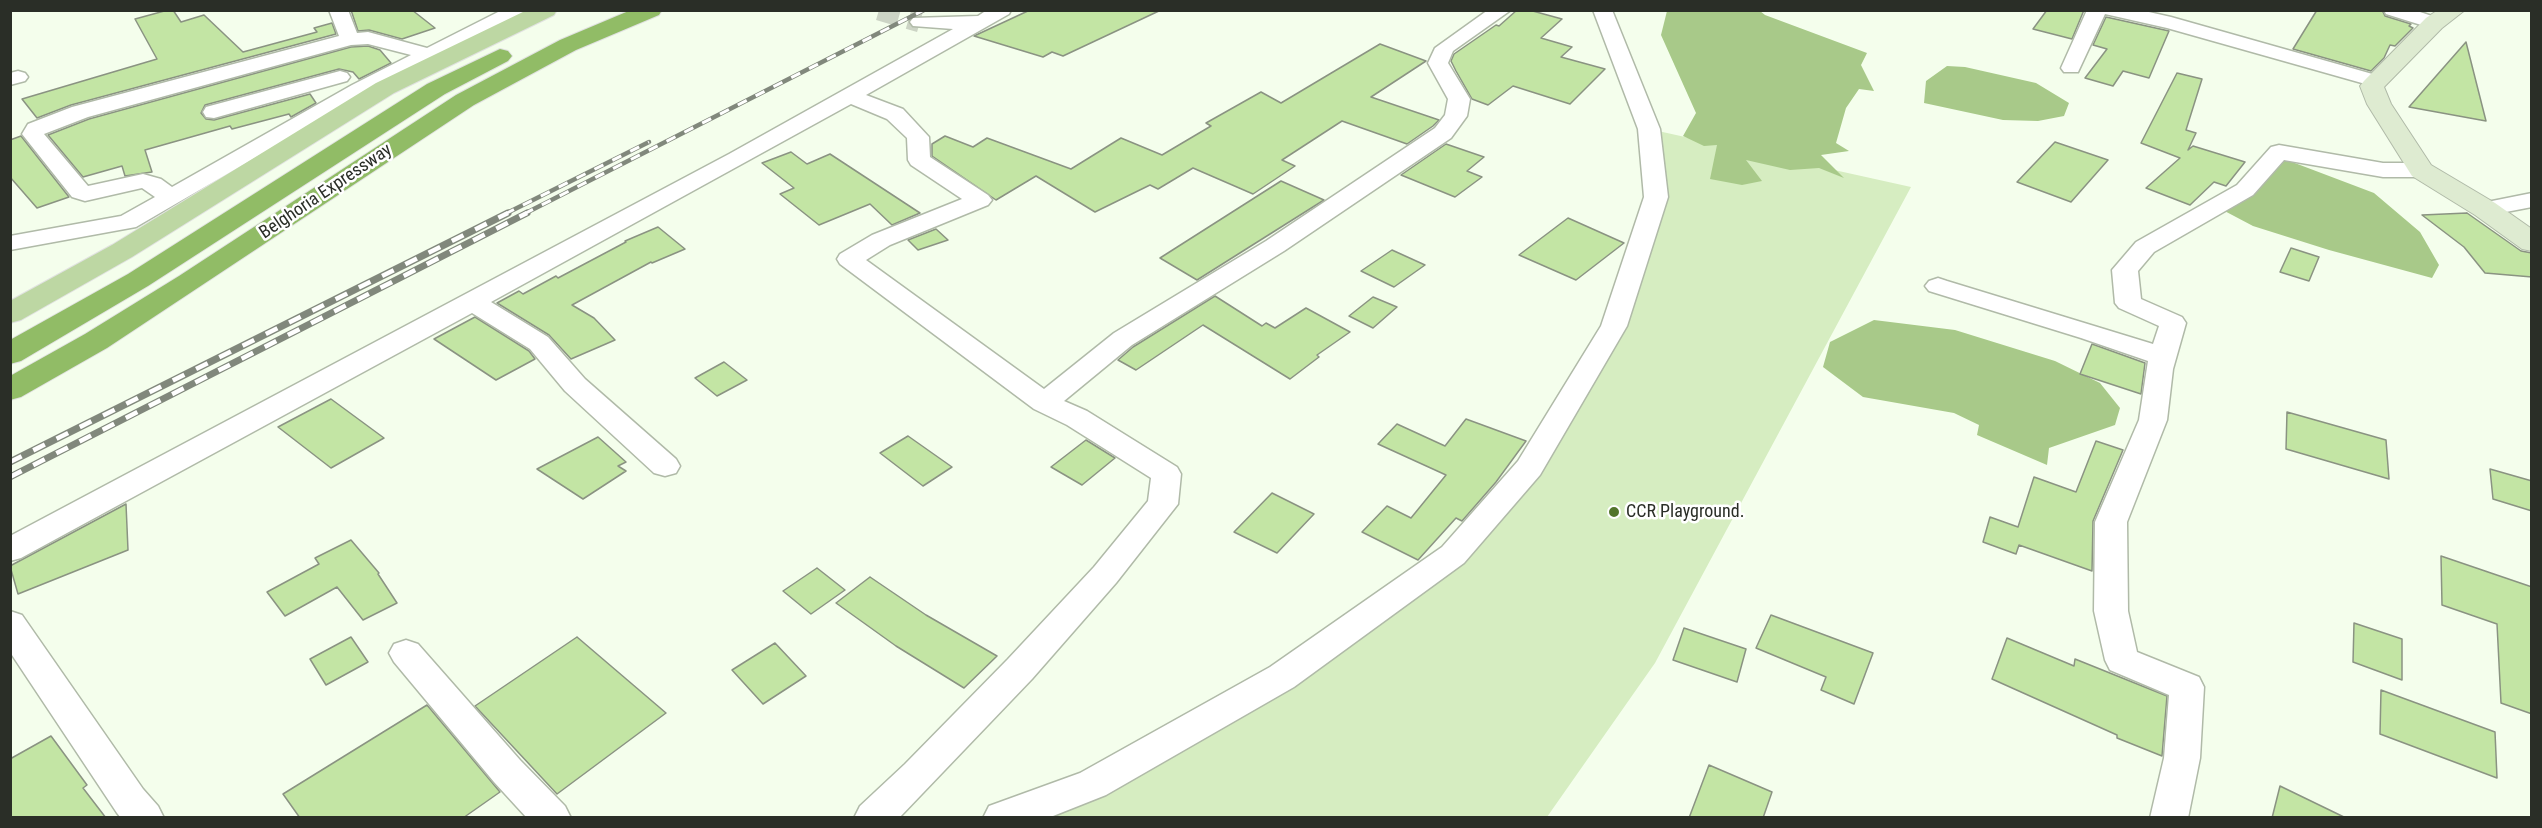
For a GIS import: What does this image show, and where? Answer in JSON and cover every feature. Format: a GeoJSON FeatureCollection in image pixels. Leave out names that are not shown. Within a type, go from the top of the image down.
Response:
{"type":"FeatureCollection","features":[{"type":"Feature","properties":{"kind":"highway","name":"Belghoria Expressway"},"geometry":{"type":"LineString","coordinates":[[10,354],[138,280],[252,208],[348,143],[436,89],[541,34],[599,10]]}},
{"type":"Feature","properties":{"kind":"highway","name":"Belghoria Expressway"},"geometry":{"type":"LineString","coordinates":[[10,390],[189,282],[465,100],[568,45],[651,10]]}},
{"type":"Feature","properties":{"kind":"main road"},"geometry":{"type":"LineString","coordinates":[[10,314],[122,250],[385,88],[546,10]]}},
{"type":"Feature","properties":{"kind":"street"},"geometry":{"type":"LineString","coordinates":[[338,10],[350,39]]}},
{"type":"Feature","properties":{"kind":"street"},"geometry":{"type":"LineString","coordinates":[[10,243],[128,222],[359,89],[518,10]]}},
{"type":"Feature","properties":{"kind":"street"},"geometry":{"type":"LineString","coordinates":[[1044,403],[1123,339],[1275,246],[1443,133],[1456,116],[1459,99],[1438,63],[1446,48],[1502,10]]}},
{"type":"Feature","properties":{"kind":"street"},"geometry":{"type":"LineString","coordinates":[[1002,818],[1092,784],[1282,677],[1454,555],[1529,468],[1614,326],[1656,196],[1649,129],[1602,10]]}},
{"type":"Feature","properties":{"kind":"street"},"geometry":{"type":"LineString","coordinates":[[2072,69],[2097,10]]}},
{"type":"Feature","properties":{"kind":"street"},"geometry":{"type":"LineString","coordinates":[[2110,10],[2172,23],[2376,81]]}},
{"type":"Feature","properties":{"kind":"street"},"geometry":{"type":"LineString","coordinates":[[2393,10],[2444,17]]}},
{"type":"Feature","properties":{"kind":"street"},"geometry":{"type":"LineString","coordinates":[[920,22],[949,24],[993,15]]}},
{"type":"Feature","properties":{"kind":"street"},"geometry":{"type":"LineString","coordinates":[[10,550],[737,159],[993,15]]}},
{"type":"Feature","properties":{"kind":"street"},"geometry":{"type":"LineString","coordinates":[[2444,17],[2372,86],[2379,104],[2421,170],[2485,209],[2532,243]]}},
{"type":"Feature","properties":{"kind":"street"},"geometry":{"type":"LineString","coordinates":[[171,198],[149,181],[90,195],[80,192],[33,134],[36,129],[48,123],[80,112],[350,39],[368,38],[429,54]]}},
{"type":"Feature","properties":{"kind":"street"},"geometry":{"type":"LineString","coordinates":[[253,65],[277,94]]}},
{"type":"Feature","properties":{"kind":"street"},"geometry":{"type":"LineString","coordinates":[[214,112],[340,77]]}},
{"type":"Feature","properties":{"kind":"street"},"geometry":{"type":"LineString","coordinates":[[850,96],[895,114],[918,137],[919,160],[980,200],[881,240],[849,259],[1044,403],[1086,423],[1166,474],[1163,504],[1105,575],[1020,669],[918,775],[873,818]]}},
{"type":"Feature","properties":{"kind":"street"},"geometry":{"type":"LineString","coordinates":[[2169,818],[2182,758],[2187,687],[2122,660],[2111,611],[2111,522],[2153,420],[2159,369],[2173,323],[2128,303],[2125,270],[2145,247],[2245,190],[2279,152],[2383,170],[2421,170]]}},
{"type":"Feature","properties":{"kind":"street"},"geometry":{"type":"LineString","coordinates":[[2485,209],[2532,200]]}},
{"type":"Feature","properties":{"kind":"street"},"geometry":{"type":"LineString","coordinates":[[1938,286],[2090,332],[2163,357]]}},
{"type":"Feature","properties":{"kind":"street"},"geometry":{"type":"LineString","coordinates":[[471,302],[539,343],[575,386],[665,466]]}},
{"type":"Feature","properties":{"kind":"street"},"geometry":{"type":"LineString","coordinates":[[10,624],[130,801],[146,818]]}},
{"type":"Feature","properties":{"kind":"street"},"geometry":{"type":"LineString","coordinates":[[406,653],[507,771],[552,818]]}},
{"type":"Feature","properties":{"kind":"shaded area"},"geometry":{"type":"Polygon","coordinates":[[[1667,11],[1760,11],[1765,15],[1867,53],[1861,65],[1874,91],[1859,89],[1846,108],[1836,143],[1849,151],[1821,155],[1844,178],[1819,168],[1790,170],[1746,160],[1762,181],[1742,185],[1710,179],[1717,145],[1704,146],[1683,136],[1696,113],[1661,35],[1667,11]]]}},
{"type":"Feature","properties":{"kind":"shaded area"},"geometry":{"type":"Polygon","coordinates":[[[1947,66],[1965,67],[2036,83],[2069,103],[2064,116],[2038,121],[2003,120],[1924,103],[1926,81],[1947,66]]]}},
{"type":"Feature","properties":{"kind":"shaded area","name":"CCR Playground."},"geometry":{"type":"Polygon","coordinates":[[[1649,129],[1911,187],[1655,663],[1547,817],[1002,818],[1093,784],[1453,555],[1614,326],[1656,197],[1649,129]]]}},
{"type":"Feature","properties":{"kind":"shaded area"},"geometry":{"type":"Polygon","coordinates":[[[2271,154],[2374,193],[2420,232],[2439,265],[2432,278],[2329,250],[2253,226],[2217,207],[2271,154]]]}},
{"type":"Feature","properties":{"kind":"shaded area"},"geometry":{"type":"Polygon","coordinates":[[[1874,320],[1955,330],[2055,361],[2100,383],[2120,408],[2115,425],[2049,448],[2047,465],[1977,435],[1979,425],[1954,413],[1863,397],[1823,367],[1830,342],[1874,320]]]}},
{"type":"Feature","properties":{"kind":"building"},"geometry":{"type":"Polygon","coordinates":[[[173,10],[181,22],[204,15],[243,52],[317,32],[314,28],[332,23],[336,34],[71,105],[37,118],[22,99],[157,59],[135,19],[173,10]]]}},
{"type":"Feature","properties":{"kind":"building"},"geometry":{"type":"Polygon","coordinates":[[[351,10],[412,10],[435,28],[402,39],[369,30],[358,31],[351,10]]]}},
{"type":"Feature","properties":{"kind":"building"},"geometry":{"type":"Polygon","coordinates":[[[1030,10],[1161,10],[1063,56],[1052,52],[1043,57],[974,36],[1030,10]]]}},
{"type":"Feature","properties":{"kind":"building"},"geometry":{"type":"Polygon","coordinates":[[[1517,10],[1529,10],[1562,19],[1541,38],[1572,47],[1561,57],[1605,69],[1570,104],[1513,86],[1488,105],[1472,99],[1456,71],[1451,61],[1454,54],[1496,25],[1499,26],[1517,10]]]}},
{"type":"Feature","properties":{"kind":"building"},"geometry":{"type":"Polygon","coordinates":[[[2047,10],[2084,10],[2072,39],[2033,29],[2047,10]]]}},
{"type":"Feature","properties":{"kind":"building"},"geometry":{"type":"Polygon","coordinates":[[[2317,10],[2382,10],[2385,16],[2411,24],[2409,26],[2413,28],[2395,46],[2390,45],[2384,58],[2371,71],[2293,49],[2317,10]]]}},
{"type":"Feature","properties":{"kind":"building"},"geometry":{"type":"Polygon","coordinates":[[[2106,17],[2169,31],[2149,78],[2123,71],[2113,86],[2085,78],[2107,49],[2093,45],[2106,17]]]}},
{"type":"Feature","properties":{"kind":"building"},"geometry":{"type":"Polygon","coordinates":[[[2466,42],[2486,121],[2409,107],[2437,75],[2466,42]]]}},
{"type":"Feature","properties":{"kind":"building"},"geometry":{"type":"Polygon","coordinates":[[[1380,44],[1426,61],[1371,97],[1439,120],[1407,144],[1342,121],[1282,160],[1295,166],[1253,194],[1193,168],[1158,189],[1150,185],[1095,212],[1036,176],[996,200],[932,156],[932,144],[945,136],[973,147],[987,138],[1071,169],[1121,138],[1162,155],[1211,126],[1206,123],[1261,92],[1281,103],[1380,44]]]}},
{"type":"Feature","properties":{"kind":"building"},"geometry":{"type":"Polygon","coordinates":[[[368,46],[380,50],[391,63],[359,79],[353,72],[339,69],[205,105],[201,113],[206,119],[214,120],[310,94],[316,103],[291,117],[289,114],[232,129],[230,126],[145,150],[152,172],[125,176],[122,166],[83,177],[48,135],[89,119],[351,47],[368,46]]]}},
{"type":"Feature","properties":{"kind":"building"},"geometry":{"type":"Polygon","coordinates":[[[2177,73],[2202,79],[2186,130],[2196,133],[2188,150],[2193,146],[2245,162],[2226,186],[2214,182],[2190,205],[2146,188],[2180,158],[2141,143],[2177,73]]]}},
{"type":"Feature","properties":{"kind":"building"},"geometry":{"type":"Polygon","coordinates":[[[21,136],[69,197],[37,208],[10,177],[10,140],[21,136]]]}},
{"type":"Feature","properties":{"kind":"building"},"geometry":{"type":"Polygon","coordinates":[[[2055,142],[2108,160],[2071,202],[2017,182],[2055,142]]]}},
{"type":"Feature","properties":{"kind":"building"},"geometry":{"type":"Polygon","coordinates":[[[1446,144],[1484,157],[1467,171],[1482,177],[1455,197],[1401,175],[1446,144]]]}},
{"type":"Feature","properties":{"kind":"building"},"geometry":{"type":"Polygon","coordinates":[[[791,152],[807,164],[830,154],[920,213],[892,225],[870,204],[819,225],[780,194],[794,188],[762,163],[791,152]]]}},
{"type":"Feature","properties":{"kind":"building"},"geometry":{"type":"Polygon","coordinates":[[[1281,181],[1324,200],[1197,280],[1160,258],[1281,181]]]}},
{"type":"Feature","properties":{"kind":"building"},"geometry":{"type":"Polygon","coordinates":[[[2467,213],[2521,251],[2532,253],[2532,277],[2485,273],[2464,247],[2422,215],[2467,213]]]}},
{"type":"Feature","properties":{"kind":"building"},"geometry":{"type":"Polygon","coordinates":[[[1568,218],[1624,243],[1576,280],[1519,255],[1568,218]]]}},
{"type":"Feature","properties":{"kind":"building"},"geometry":{"type":"Polygon","coordinates":[[[658,227],[685,249],[651,262],[572,305],[594,318],[615,340],[571,359],[549,335],[497,303],[519,291],[523,294],[556,276],[558,278],[625,241],[658,227]]]}},
{"type":"Feature","properties":{"kind":"building"},"geometry":{"type":"Polygon","coordinates":[[[936,229],[948,240],[918,250],[908,240],[936,229]]]}},
{"type":"Feature","properties":{"kind":"building"},"geometry":{"type":"Polygon","coordinates":[[[2291,248],[2319,257],[2309,281],[2280,272],[2291,248]]]}},
{"type":"Feature","properties":{"kind":"building"},"geometry":{"type":"Polygon","coordinates":[[[1392,250],[1425,265],[1394,287],[1361,271],[1392,250]]]}},
{"type":"Feature","properties":{"kind":"building"},"geometry":{"type":"Polygon","coordinates":[[[1215,296],[1262,326],[1266,323],[1275,328],[1306,308],[1350,332],[1317,355],[1319,357],[1290,379],[1203,325],[1136,370],[1118,360],[1133,347],[1215,296]]]}},
{"type":"Feature","properties":{"kind":"building"},"geometry":{"type":"Polygon","coordinates":[[[1373,297],[1397,307],[1373,328],[1349,316],[1373,297]]]}},
{"type":"Feature","properties":{"kind":"building"},"geometry":{"type":"Polygon","coordinates":[[[475,317],[529,351],[535,359],[496,380],[434,339],[475,317]]]}},
{"type":"Feature","properties":{"kind":"building"},"geometry":{"type":"Polygon","coordinates":[[[2092,344],[2145,363],[2141,394],[2080,374],[2092,344]]]}},
{"type":"Feature","properties":{"kind":"building"},"geometry":{"type":"Polygon","coordinates":[[[724,362],[747,380],[717,396],[695,378],[724,362]]]}},
{"type":"Feature","properties":{"kind":"building"},"geometry":{"type":"Polygon","coordinates":[[[331,399],[384,438],[331,468],[278,427],[331,399]]]}},
{"type":"Feature","properties":{"kind":"building"},"geometry":{"type":"Polygon","coordinates":[[[2287,412],[2386,440],[2389,479],[2286,449],[2287,412]]]}},
{"type":"Feature","properties":{"kind":"building"},"geometry":{"type":"Polygon","coordinates":[[[1466,419],[1526,441],[1496,482],[1462,521],[1456,518],[1418,560],[1362,532],[1387,506],[1411,518],[1446,475],[1378,444],[1397,424],[1445,446],[1466,419]]]}},
{"type":"Feature","properties":{"kind":"building"},"geometry":{"type":"Polygon","coordinates":[[[908,436],[952,467],[923,486],[880,453],[908,436]]]}},
{"type":"Feature","properties":{"kind":"building"},"geometry":{"type":"Polygon","coordinates":[[[598,437],[626,462],[618,466],[626,471],[583,499],[537,469],[598,437]]]}},
{"type":"Feature","properties":{"kind":"building"},"geometry":{"type":"Polygon","coordinates":[[[1086,440],[1115,458],[1082,485],[1051,467],[1086,440]]]}},
{"type":"Feature","properties":{"kind":"building"},"geometry":{"type":"Polygon","coordinates":[[[2096,441],[2123,450],[2093,521],[2092,571],[2019,545],[2016,554],[1983,542],[1990,517],[2018,527],[2034,477],[2076,492],[2096,441]]]}},
{"type":"Feature","properties":{"kind":"building"},"geometry":{"type":"Polygon","coordinates":[[[2490,469],[2532,481],[2532,511],[2493,499],[2490,469]]]}},
{"type":"Feature","properties":{"kind":"building"},"geometry":{"type":"Polygon","coordinates":[[[1272,493],[1314,514],[1277,553],[1234,532],[1272,493]]]}},
{"type":"Feature","properties":{"kind":"building"},"geometry":{"type":"Polygon","coordinates":[[[126,504],[128,550],[18,594],[10,566],[126,504]]]}},
{"type":"Feature","properties":{"kind":"building"},"geometry":{"type":"Polygon","coordinates":[[[351,540],[379,573],[397,603],[363,620],[337,587],[285,616],[267,592],[319,564],[315,558],[351,540]]]}},
{"type":"Feature","properties":{"kind":"building"},"geometry":{"type":"Polygon","coordinates":[[[2441,556],[2532,587],[2532,714],[2501,703],[2497,624],[2442,605],[2441,556]]]}},
{"type":"Feature","properties":{"kind":"building"},"geometry":{"type":"Polygon","coordinates":[[[817,568],[845,590],[811,614],[783,591],[817,568]]]}},
{"type":"Feature","properties":{"kind":"building"},"geometry":{"type":"Polygon","coordinates":[[[870,577],[926,615],[997,656],[964,688],[896,646],[836,603],[870,577]]]}},
{"type":"Feature","properties":{"kind":"building"},"geometry":{"type":"Polygon","coordinates":[[[1771,615],[1873,653],[1854,704],[1821,690],[1826,677],[1756,648],[1771,615]]]}},
{"type":"Feature","properties":{"kind":"building"},"geometry":{"type":"Polygon","coordinates":[[[2354,623],[2402,639],[2402,680],[2353,662],[2354,623]]]}},
{"type":"Feature","properties":{"kind":"building"},"geometry":{"type":"Polygon","coordinates":[[[1684,628],[1746,649],[1737,682],[1673,660],[1684,628]]]}},
{"type":"Feature","properties":{"kind":"building"},"geometry":{"type":"Polygon","coordinates":[[[351,637],[368,662],[326,685],[310,659],[351,637]]]}},
{"type":"Feature","properties":{"kind":"building"},"geometry":{"type":"Polygon","coordinates":[[[577,637],[666,713],[557,794],[475,706],[577,637]]]}},
{"type":"Feature","properties":{"kind":"building"},"geometry":{"type":"Polygon","coordinates":[[[2007,638],[2074,666],[2075,659],[2167,696],[2162,756],[2117,738],[2117,735],[1992,679],[2007,638]]]}},
{"type":"Feature","properties":{"kind":"building"},"geometry":{"type":"Polygon","coordinates":[[[775,643],[806,676],[763,704],[732,670],[775,643]]]}},
{"type":"Feature","properties":{"kind":"building"},"geometry":{"type":"Polygon","coordinates":[[[2381,690],[2495,732],[2497,778],[2380,734],[2381,690]]]}},
{"type":"Feature","properties":{"kind":"building"},"geometry":{"type":"Polygon","coordinates":[[[427,705],[500,792],[463,818],[300,818],[283,794],[427,705]]]}},
{"type":"Feature","properties":{"kind":"building"},"geometry":{"type":"Polygon","coordinates":[[[51,736],[87,785],[83,788],[106,818],[10,818],[10,759],[51,736]]]}},
{"type":"Feature","properties":{"kind":"building"},"geometry":{"type":"Polygon","coordinates":[[[1709,765],[1772,792],[1763,818],[1689,818],[1709,765]]]}},
{"type":"Feature","properties":{"kind":"building"},"geometry":{"type":"Polygon","coordinates":[[[2280,786],[2346,818],[2272,818],[2280,786]]]}},
{"type":"Feature","properties":{"kind":"tunnel"},"geometry":{"type":"LineString","coordinates":[[879,10],[920,22]]}},
{"type":"Feature","properties":{"kind":"railway"},"geometry":{"type":"LineString","coordinates":[[524,214],[924,10]]}},
{"type":"Feature","properties":{"kind":"railway"},"geometry":{"type":"LineString","coordinates":[[505,214],[649,142]]}},
{"type":"Feature","properties":{"kind":"railway"},"geometry":{"type":"LineString","coordinates":[[10,462],[508,213]]}},
{"type":"Feature","properties":{"kind":"railway"},"geometry":{"type":"LineString","coordinates":[[10,477],[527,213]]}},
{"type":"Feature","properties":{"kind":"place","name":"CCR Playground."},"geometry":{"type":"Point","coordinates":[1614,512]}}]}
